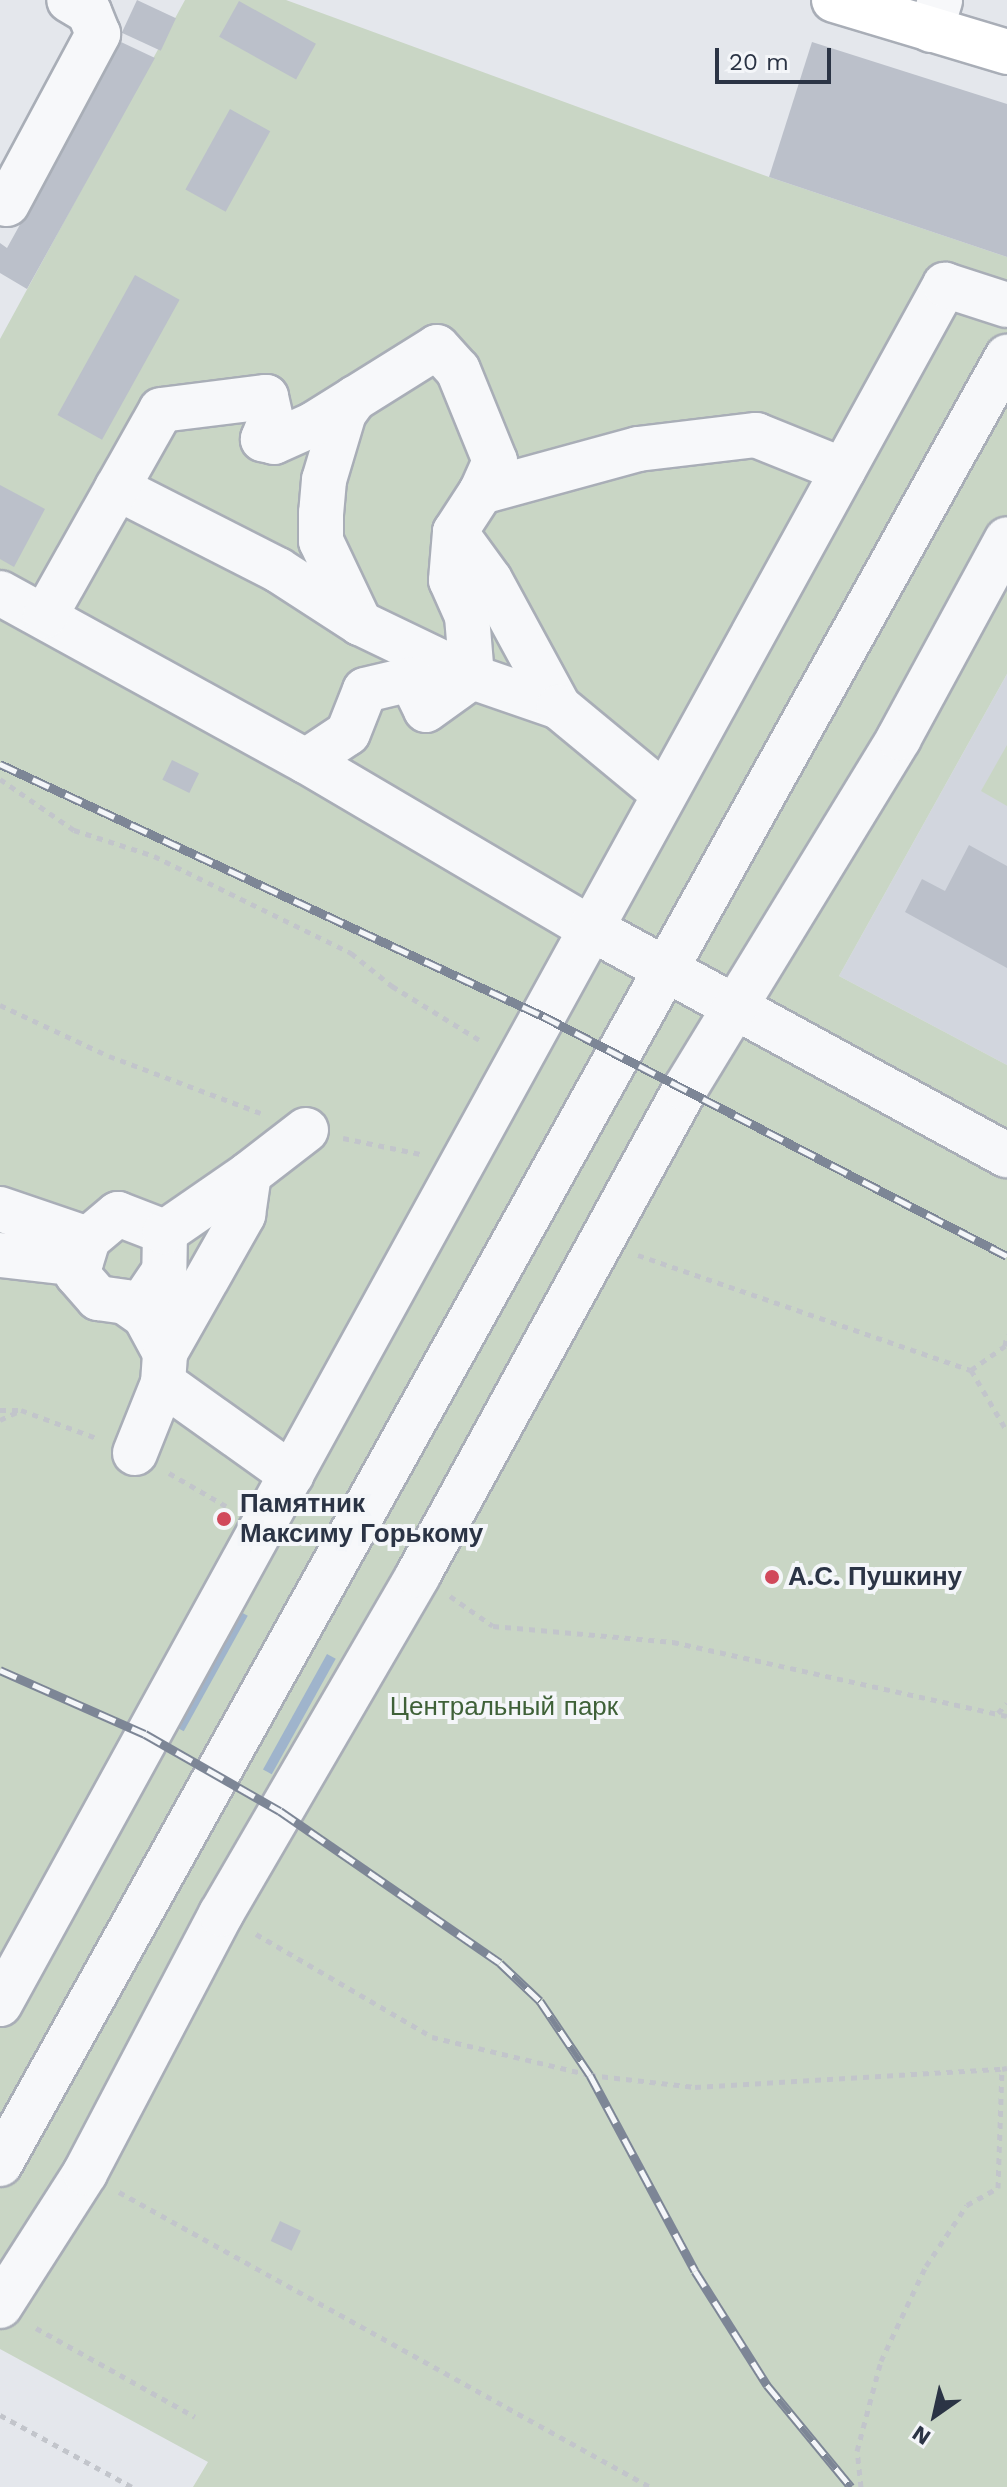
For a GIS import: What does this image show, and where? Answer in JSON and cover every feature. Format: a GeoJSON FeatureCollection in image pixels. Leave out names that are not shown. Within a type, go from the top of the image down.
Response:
{"type":"FeatureCollection","features":[{"type":"Feature","properties":{"kind":"main road"},"geometry":{"type":"LineString","coordinates":[[834,0],[936,15],[1007,52]]}},
{"type":"Feature","properties":{"kind":"street"},"geometry":{"type":"LineString","coordinates":[[7,204],[98,34],[89,12],[69,0]]}},
{"type":"Feature","properties":{"kind":"street"},"geometry":{"type":"LineString","coordinates":[[0,2004],[145,1734],[292,1475],[945,285],[1007,305]]}},
{"type":"Feature","properties":{"kind":"street"},"geometry":{"type":"LineString","coordinates":[[45,616],[161,410],[266,397],[271,419],[263,439],[274,442],[355,398],[437,347],[458,370],[471,412],[495,461],[481,492],[455,532],[451,580],[467,616],[472,677]]}},
{"type":"Feature","properties":{"kind":"street"},"geometry":{"type":"LineString","coordinates":[[0,2164],[1007,357]]}},
{"type":"Feature","properties":{"kind":"street"},"geometry":{"type":"LineString","coordinates":[[355,398],[344,413],[324,480],[321,541],[360,623]]}},
{"type":"Feature","properties":{"kind":"street"},"geometry":{"type":"LineString","coordinates":[[481,492],[638,449],[756,435],[843,470]]}},
{"type":"Feature","properties":{"kind":"street"},"geometry":{"type":"LineString","coordinates":[[117,488],[278,570],[360,623],[472,677],[559,707],[664,794]]}},
{"type":"Feature","properties":{"kind":"street"},"geometry":{"type":"LineString","coordinates":[[455,532],[490,580],[559,707]]}},
{"type":"Feature","properties":{"kind":"street"},"geometry":{"type":"LineString","coordinates":[[14,2314],[221,1914],[418,1575],[734,1005],[899,738],[1007,539]]}},
{"type":"Feature","properties":{"kind":"street"},"geometry":{"type":"LineString","coordinates":[[0,593],[306,761],[590,928],[1007,1155]]}},
{"type":"Feature","properties":{"kind":"street"},"geometry":{"type":"LineString","coordinates":[[306,761],[348,733],[365,690],[411,679],[426,710],[472,677]]}},
{"type":"Feature","properties":{"kind":"street"},"geometry":{"type":"LineString","coordinates":[[165,1232],[306,1130]]}},
{"type":"Feature","properties":{"kind":"street"},"geometry":{"type":"LineString","coordinates":[[135,1453],[158,1351],[243,1215],[249,1174]]}},
{"type":"Feature","properties":{"kind":"street"},"geometry":{"type":"LineString","coordinates":[[0,1209],[84,1252]]}},
{"type":"Feature","properties":{"kind":"street"},"geometry":{"type":"LineString","coordinates":[[165,1232],[118,1214],[84,1252],[77,1274],[98,1298],[125,1302],[158,1351],[292,1475]]}},
{"type":"Feature","properties":{"kind":"street"},"geometry":{"type":"LineString","coordinates":[[158,1351],[146,1298],[164,1271],[165,1232]]}},
{"type":"Feature","properties":{"kind":"street"},"geometry":{"type":"LineString","coordinates":[[0,1255],[84,1252]]}},
{"type":"Feature","properties":{"kind":"path"},"geometry":{"type":"LineString","coordinates":[[0,779],[74,830],[154,856],[351,953],[392,986],[517,1061]]}},
{"type":"Feature","properties":{"kind":"path"},"geometry":{"type":"LineString","coordinates":[[0,1005],[109,1056],[306,1130],[461,1163]]}},
{"type":"Feature","properties":{"kind":"path"},"geometry":{"type":"LineString","coordinates":[[604,1243],[971,1370],[1007,1431]]}},
{"type":"Feature","properties":{"kind":"path"},"geometry":{"type":"LineString","coordinates":[[971,1370],[1005,1346],[1007,1334]]}},
{"type":"Feature","properties":{"kind":"path"},"geometry":{"type":"LineString","coordinates":[[0,1410],[21,1410]]}},
{"type":"Feature","properties":{"kind":"path"},"geometry":{"type":"LineString","coordinates":[[418,1575],[493,1626],[673,1642],[1007,1716]]}},
{"type":"Feature","properties":{"kind":"path"},"geometry":{"type":"LineString","coordinates":[[997,1714],[1007,1703]]}},
{"type":"Feature","properties":{"kind":"path"},"geometry":{"type":"LineString","coordinates":[[221,1914],[432,2037],[590,2075],[695,2087],[1004,2068],[998,2188],[967,2205],[926,2266],[881,2361],[857,2451],[861,2487]]}},
{"type":"Feature","properties":{"kind":"path"},"geometry":{"type":"LineString","coordinates":[[85,2173],[650,2487]]}},
{"type":"Feature","properties":{"kind":"path"},"geometry":{"type":"LineString","coordinates":[[14,2314],[195,2417]]}},
{"type":"Feature","properties":{"kind":"path"},"geometry":{"type":"LineString","coordinates":[[0,2415],[132,2487]]}},
{"type":"Feature","properties":{"kind":"shaded area"},"geometry":{"type":"Polygon","coordinates":[[[1007,674],[1007,1065],[839,976],[1007,674]]]}},
{"type":"Feature","properties":{"kind":"green space","name":"Центральный парк"},"geometry":{"type":"Polygon","coordinates":[[[185,0],[286,0],[769,177],[1007,257],[1007,674],[839,976],[1007,1065],[1007,2487],[193,2487],[208,2462],[0,2349],[0,339],[185,0]]]}},
{"type":"Feature","properties":{"kind":"green space"},"geometry":{"type":"Polygon","coordinates":[[[1007,745],[1007,806],[981,791],[1007,745]]]}},
{"type":"Feature","properties":{"kind":"water"},"geometry":{"type":"Polygon","coordinates":[[[239,1611],[248,1616],[184,1731],[175,1726],[239,1611]]]}},
{"type":"Feature","properties":{"kind":"water"},"geometry":{"type":"Polygon","coordinates":[[[327,1654],[336,1659],[272,1774],[263,1769],[327,1654]]]}},
{"type":"Feature","properties":{"kind":"building"},"geometry":{"type":"Polygon","coordinates":[[[137,0],[176,18],[161,51],[122,33],[137,0]]]}},
{"type":"Feature","properties":{"kind":"building"},"geometry":{"type":"Polygon","coordinates":[[[239,1],[316,44],[296,80],[219,37],[239,1]]]}},
{"type":"Feature","properties":{"kind":"building"},"geometry":{"type":"Polygon","coordinates":[[[121,42],[155,58],[27,289],[0,273],[0,243],[7,248],[121,42]]]}},
{"type":"Feature","properties":{"kind":"building"},"geometry":{"type":"Polygon","coordinates":[[[812,42],[1007,104],[1007,257],[769,177],[812,42]]]}},
{"type":"Feature","properties":{"kind":"building"},"geometry":{"type":"Polygon","coordinates":[[[230,109],[270,131],[226,212],[185,189],[230,109]]]}},
{"type":"Feature","properties":{"kind":"building"},"geometry":{"type":"Polygon","coordinates":[[[135,275],[180,300],[102,440],[57,415],[135,275]]]}},
{"type":"Feature","properties":{"kind":"building"},"geometry":{"type":"Polygon","coordinates":[[[0,485],[45,509],[14,567],[0,559],[0,485]]]}},
{"type":"Feature","properties":{"kind":"building"},"geometry":{"type":"Polygon","coordinates":[[[172,760],[199,773],[189,793],[162,780],[172,760]]]}},
{"type":"Feature","properties":{"kind":"building"},"geometry":{"type":"Polygon","coordinates":[[[969,845],[1007,866],[1007,968],[905,912],[922,879],[945,891],[969,845]]]}},
{"type":"Feature","properties":{"kind":"building"},"geometry":{"type":"Polygon","coordinates":[[[280,2221],[301,2231],[292,2251],[271,2241],[280,2221]]]}},
{"type":"Feature","properties":{"kind":"railway"},"geometry":{"type":"LineString","coordinates":[[0,764],[543,1016],[1007,1256]]}},
{"type":"Feature","properties":{"kind":"railway"},"geometry":{"type":"LineString","coordinates":[[0,1670],[145,1734],[280,1811],[500,1963],[540,2001],[590,2075],[695,2271],[767,2385],[851,2487]]}},
{"type":"Feature","properties":{"kind":"place","name":"Памятник Максиму Горькому"},"geometry":{"type":"Point","coordinates":[224,1519]}},
{"type":"Feature","properties":{"kind":"place","name":"А.С. Пушкину"},"geometry":{"type":"Point","coordinates":[772,1577]}}]}
